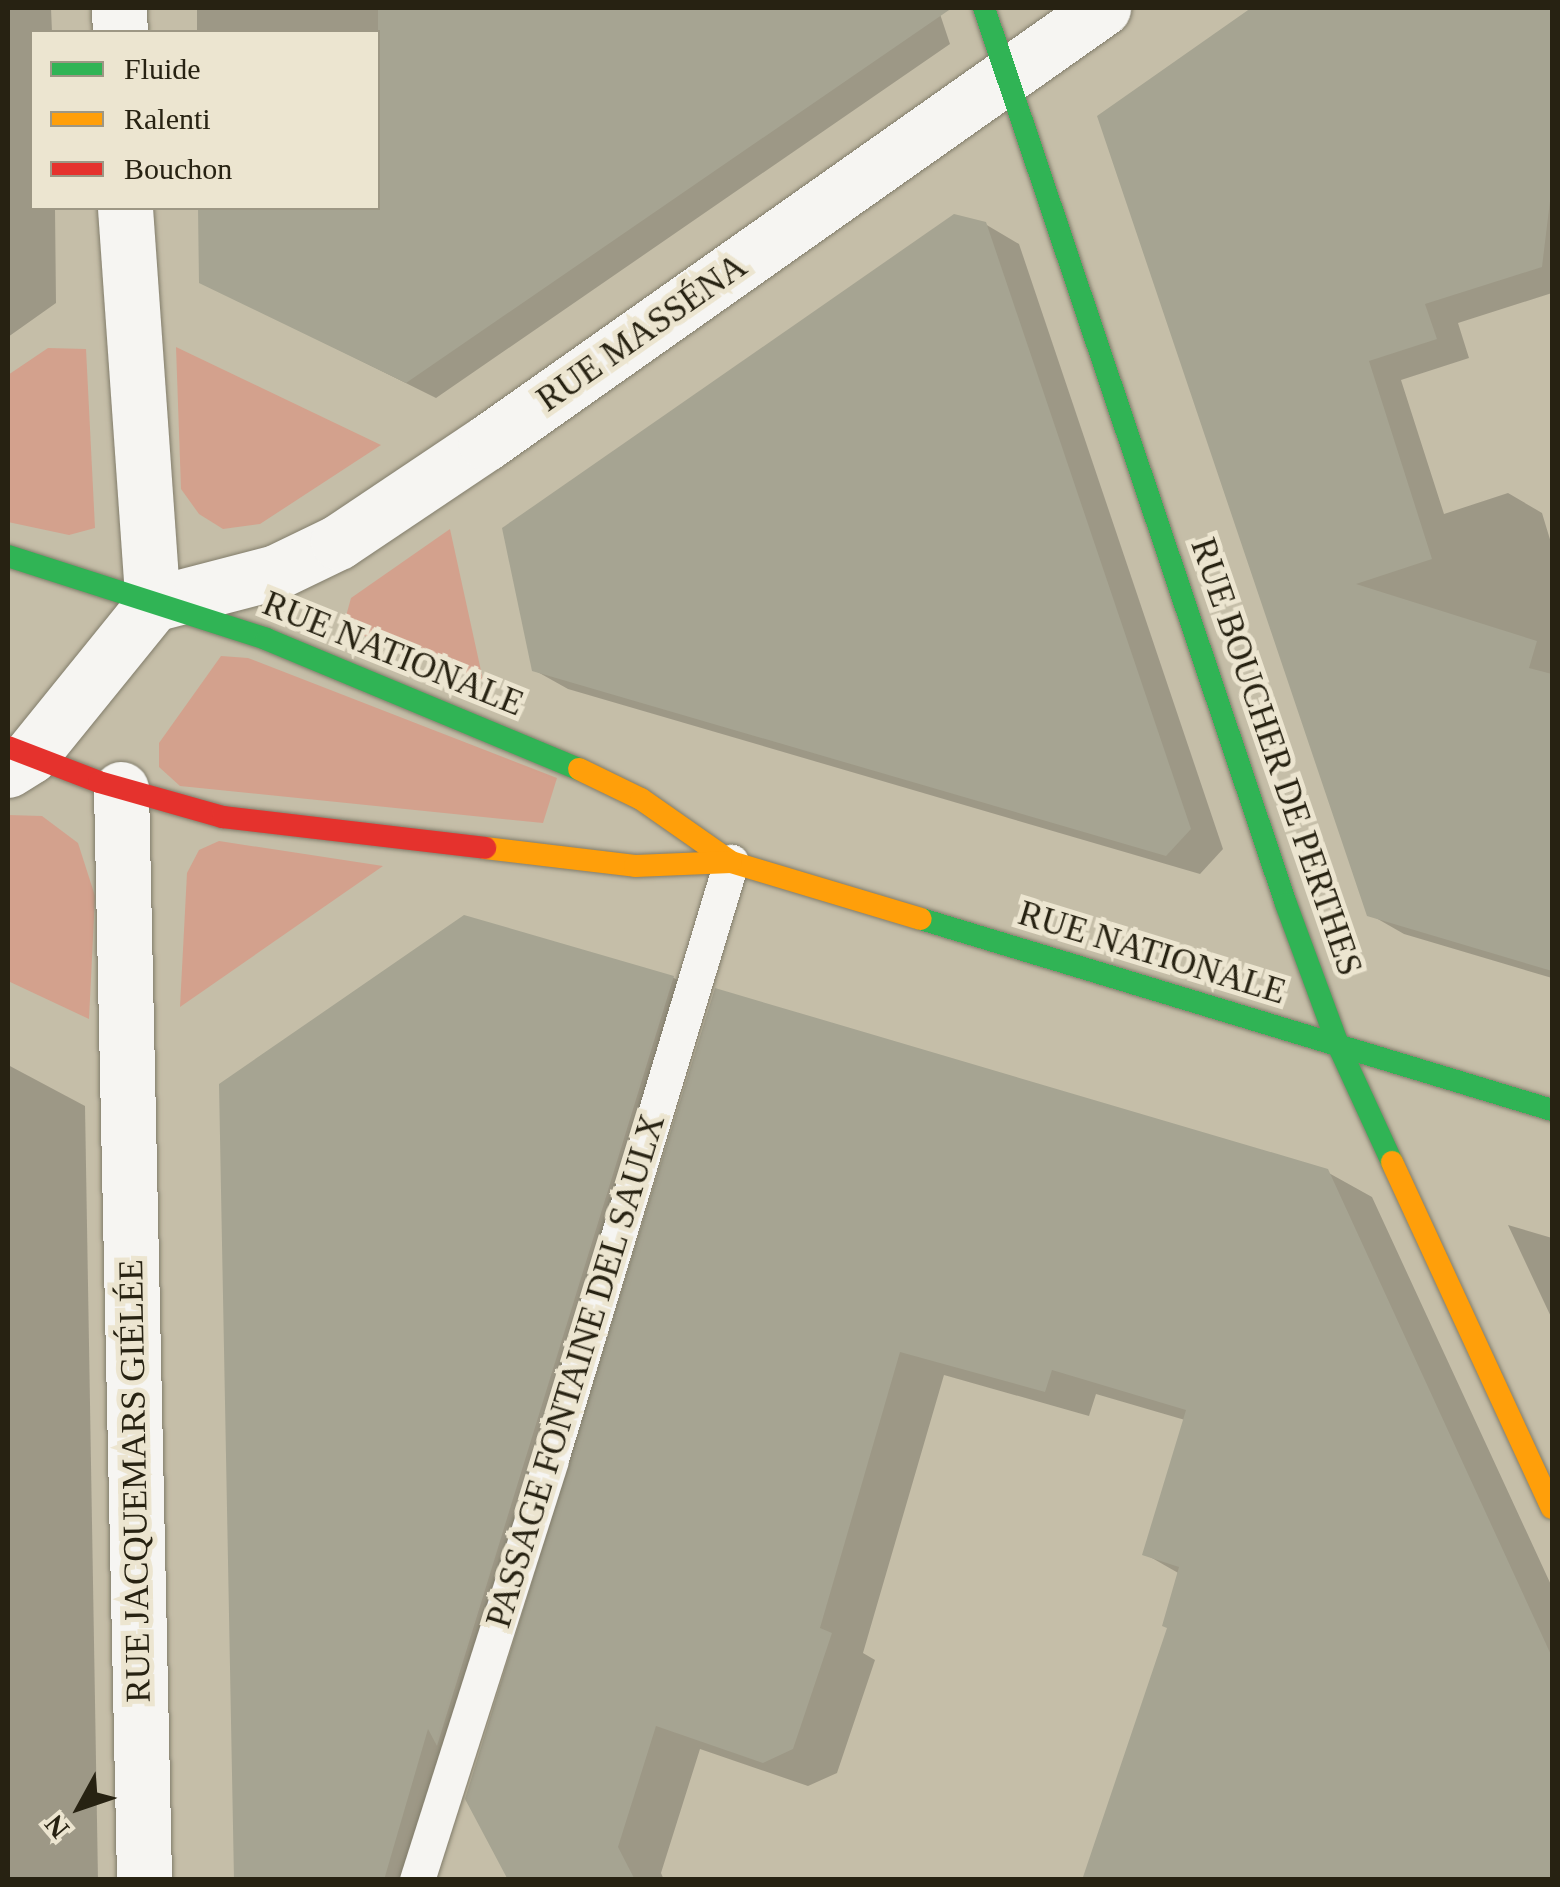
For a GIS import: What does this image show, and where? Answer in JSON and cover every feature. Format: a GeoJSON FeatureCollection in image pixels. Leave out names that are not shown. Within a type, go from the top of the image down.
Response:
{"type":"FeatureCollection","features":[{"type":"Feature","properties":{"kind":"street","name":"RUE BOUCHER DE PERTHES"},"geometry":{"type":"LineString","coordinates":[[984,8],[1286,904],[1339,1047],[1552,1508]]}},
{"type":"Feature","properties":{"kind":"street","name":"RUE MASSÉNA"},"geometry":{"type":"LineString","coordinates":[[154,604],[276,572],[338,542],[486,443],[1103,8]]}},
{"type":"Feature","properties":{"kind":"street"},"geometry":{"type":"LineString","coordinates":[[15,758],[154,604],[125,210]]}},
{"type":"Feature","properties":{"kind":"street","name":"RUE NATIONALE"},"geometry":{"type":"LineString","coordinates":[[8,556],[266,639],[582,770],[641,800],[731,862],[1552,1110]]}},
{"type":"Feature","properties":{"kind":"street","name":"RUE NATIONALE"},"geometry":{"type":"LineString","coordinates":[[15,758],[192,811],[252,821],[636,866],[731,862]]}},
{"type":"Feature","properties":{"kind":"street","name":"RUE JACQUEMARS GIÉLÉE"},"geometry":{"type":"LineString","coordinates":[[121,789],[144,1880]]}},
{"type":"Feature","properties":{"kind":"lane","name":"PASSAGE FONTAINE DEL SAULX"},"geometry":{"type":"LineString","coordinates":[[417,1880],[550,1462],[731,862]]}},
{"type":"Feature","properties":{"kind":"shaded area"},"geometry":{"type":"Polygon","coordinates":[[[176,347],[381,445],[260,524],[223,529],[199,514],[181,489],[176,347]]]}},
{"type":"Feature","properties":{"kind":"shaded area"},"geometry":{"type":"Polygon","coordinates":[[[48,348],[86,349],[95,528],[69,535],[8,522],[8,375],[48,348]]]}},
{"type":"Feature","properties":{"kind":"shaded area"},"geometry":{"type":"Polygon","coordinates":[[[450,529],[483,680],[354,632],[346,616],[351,598],[450,529]]]}},
{"type":"Feature","properties":{"kind":"shaded area"},"geometry":{"type":"Polygon","coordinates":[[[221,656],[248,658],[557,778],[543,823],[180,786],[159,767],[159,743],[221,656]]]}},
{"type":"Feature","properties":{"kind":"shaded area"},"geometry":{"type":"Polygon","coordinates":[[[8,815],[42,816],[78,843],[95,896],[89,1019],[8,981],[8,815]]]}},
{"type":"Feature","properties":{"kind":"shaded area"},"geometry":{"type":"Polygon","coordinates":[[[219,841],[383,866],[180,1007],[187,873],[199,850],[219,841]]]}},
{"type":"Feature","properties":{"kind":"building"},"geometry":{"type":"Polygon","coordinates":[[[378,8],[952,8],[406,383],[199,283],[198,210],[380,210],[378,8]]]}},
{"type":"Feature","properties":{"kind":"building"},"geometry":{"type":"Polygon","coordinates":[[[1251,8],[1552,8],[1552,185],[1542,267],[1425,304],[1437,339],[1369,361],[1432,559],[1356,584],[1537,641],[1529,668],[1552,674],[1552,971],[1367,916],[1097,116],[1251,8]]]}},
{"type":"Feature","properties":{"kind":"building"},"geometry":{"type":"Polygon","coordinates":[[[954,214],[986,222],[1191,829],[1166,856],[532,671],[502,528],[954,214]]]}},
{"type":"Feature","properties":{"kind":"building"},"geometry":{"type":"Polygon","coordinates":[[[464,915],[674,976],[437,1746],[428,1729],[384,1880],[234,1880],[219,1084],[464,915]]]}},
{"type":"Feature","properties":{"kind":"building"},"geometry":{"type":"Polygon","coordinates":[[[715,988],[1328,1169],[1552,1657],[1552,1880],[1082,1880],[1167,1628],[1162,1626],[1179,1567],[1142,1555],[1186,1410],[1052,1370],[1045,1392],[900,1352],[820,1628],[832,1633],[793,1749],[763,1763],[656,1726],[618,1847],[635,1880],[508,1880],[465,1799],[715,988]]]}},
{"type":"Feature","properties":{"kind":"traffic: fast"},"geometry":{"type":"LineString","coordinates":[[984,8],[1286,904],[1339,1047],[1392,1162]]}},
{"type":"Feature","properties":{"kind":"traffic: fast"},"geometry":{"type":"LineString","coordinates":[[8,556],[266,639],[579,769]]}},
{"type":"Feature","properties":{"kind":"traffic: fast"},"geometry":{"type":"LineString","coordinates":[[921,919],[1552,1110]]}},
{"type":"Feature","properties":{"kind":"traffic: slow"},"geometry":{"type":"LineString","coordinates":[[579,769],[641,799],[731,862],[921,919]]}},
{"type":"Feature","properties":{"kind":"traffic: slow"},"geometry":{"type":"LineString","coordinates":[[485,848],[635,866],[731,862]]}},
{"type":"Feature","properties":{"kind":"traffic: slow"},"geometry":{"type":"LineString","coordinates":[[1392,1162],[1552,1508]]}},
{"type":"Feature","properties":{"kind":"traffic: jam"},"geometry":{"type":"LineString","coordinates":[[8,747],[99,782],[223,817],[485,848]]}}]}
